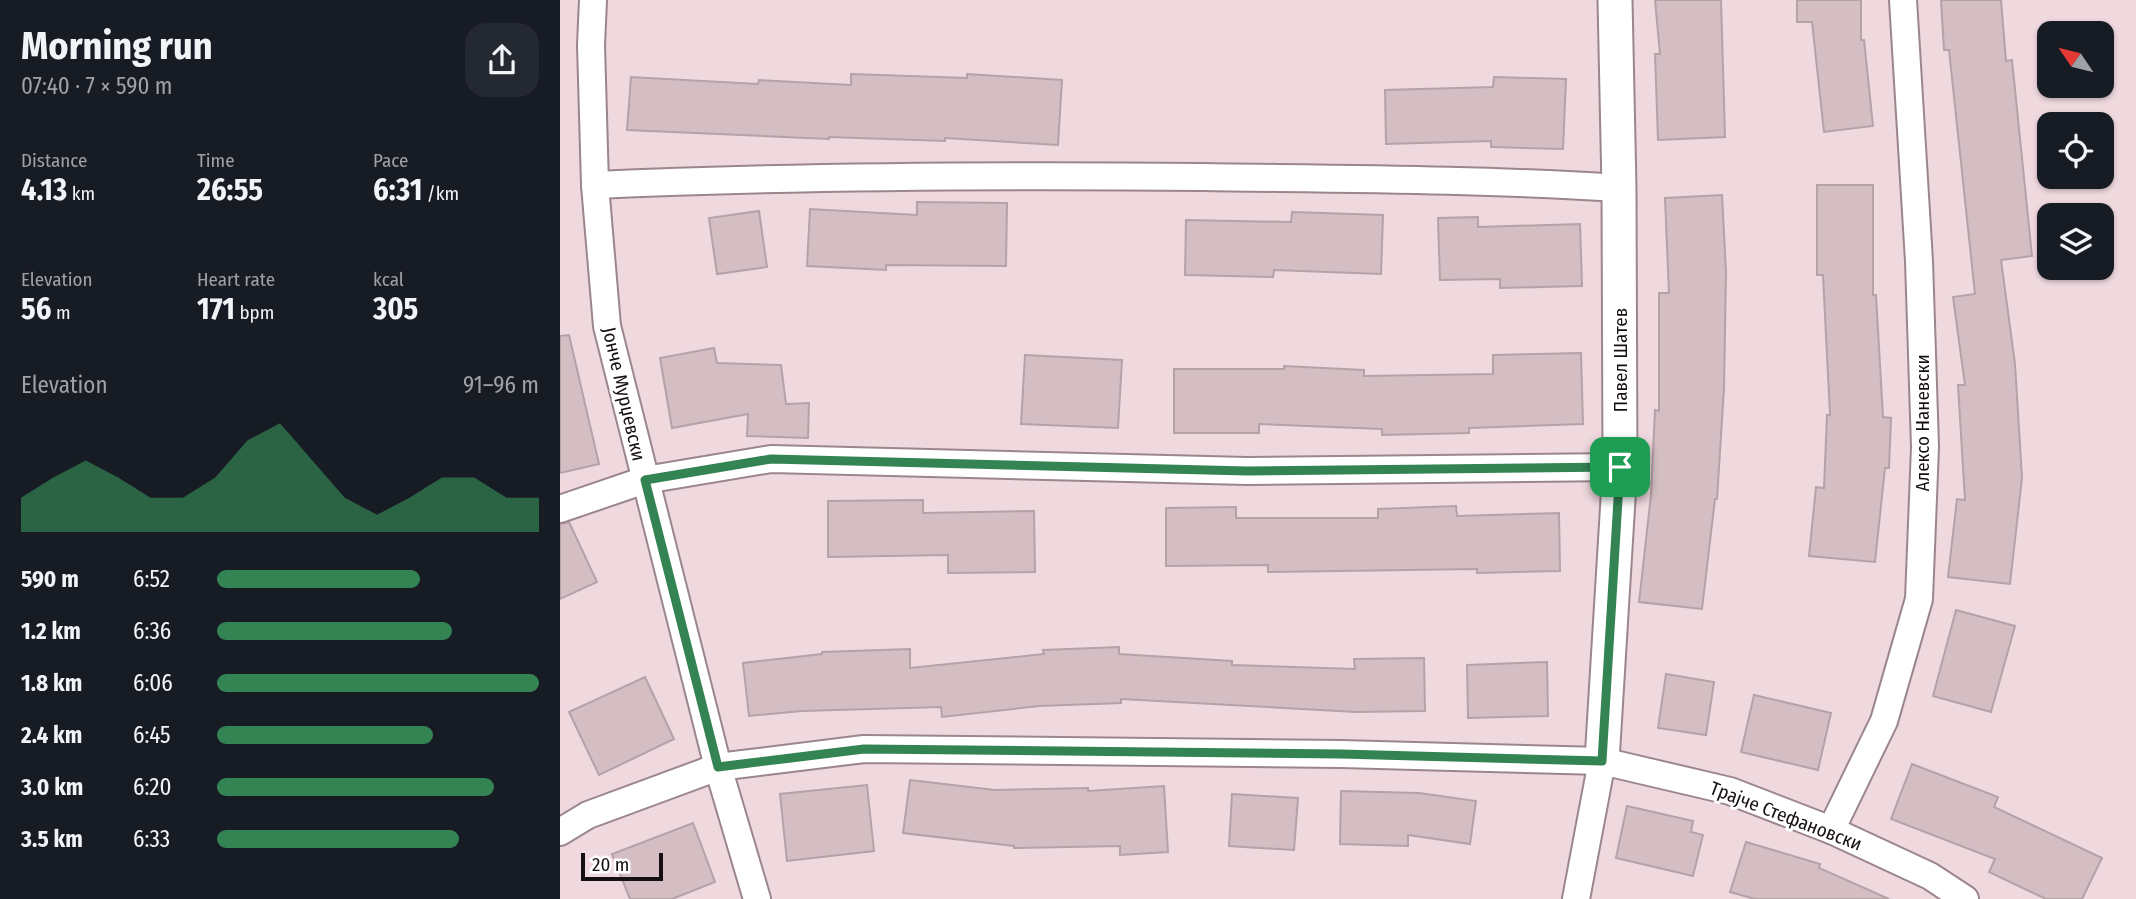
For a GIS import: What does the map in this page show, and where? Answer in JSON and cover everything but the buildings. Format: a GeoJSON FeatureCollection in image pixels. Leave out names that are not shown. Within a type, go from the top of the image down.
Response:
{"type":"FeatureCollection","features":[{"type":"Feature","properties":{"kind":"street","name":"Јонче Мурџевски"},"geometry":{"type":"LineString","coordinates":[[593,0],[591,45],[595,185],[607,326],[718,767],[757,899]]}},
{"type":"Feature","properties":{"kind":"street","name":"Павел Шатев"},"geometry":{"type":"LineString","coordinates":[[1602,761],[1620,467],[1615,0]]}},
{"type":"Feature","properties":{"kind":"street","name":"Алексо Наневски"},"geometry":{"type":"LineString","coordinates":[[1831,830],[1884,721],[1919,599],[1925,447],[1919,261],[1903,0]]}},
{"type":"Feature","properties":{"kind":"street"},"geometry":{"type":"LineString","coordinates":[[595,185],[916,177],[1125,177],[1509,181],[1619,188]]}},
{"type":"Feature","properties":{"kind":"street"},"geometry":{"type":"LineString","coordinates":[[560,509],[645,480],[771,459],[1247,471],[1620,467]]}},
{"type":"Feature","properties":{"kind":"street","name":"Трајче Стефановски"},"geometry":{"type":"LineString","coordinates":[[560,832],[588,815],[718,767],[864,749],[1341,754],[1602,761],[1730,791],[1831,830],[1930,876],[1965,899]]}},
{"type":"Feature","properties":{"kind":"street"},"geometry":{"type":"LineString","coordinates":[[1576,899],[1602,761]]}},
{"type":"Feature","properties":{"kind":"route"},"geometry":{"type":"LineString","coordinates":[[771,459],[1247,471],[1620,467],[1602,761],[1341,754],[864,749],[718,767],[645,480],[771,459]]}}]}
